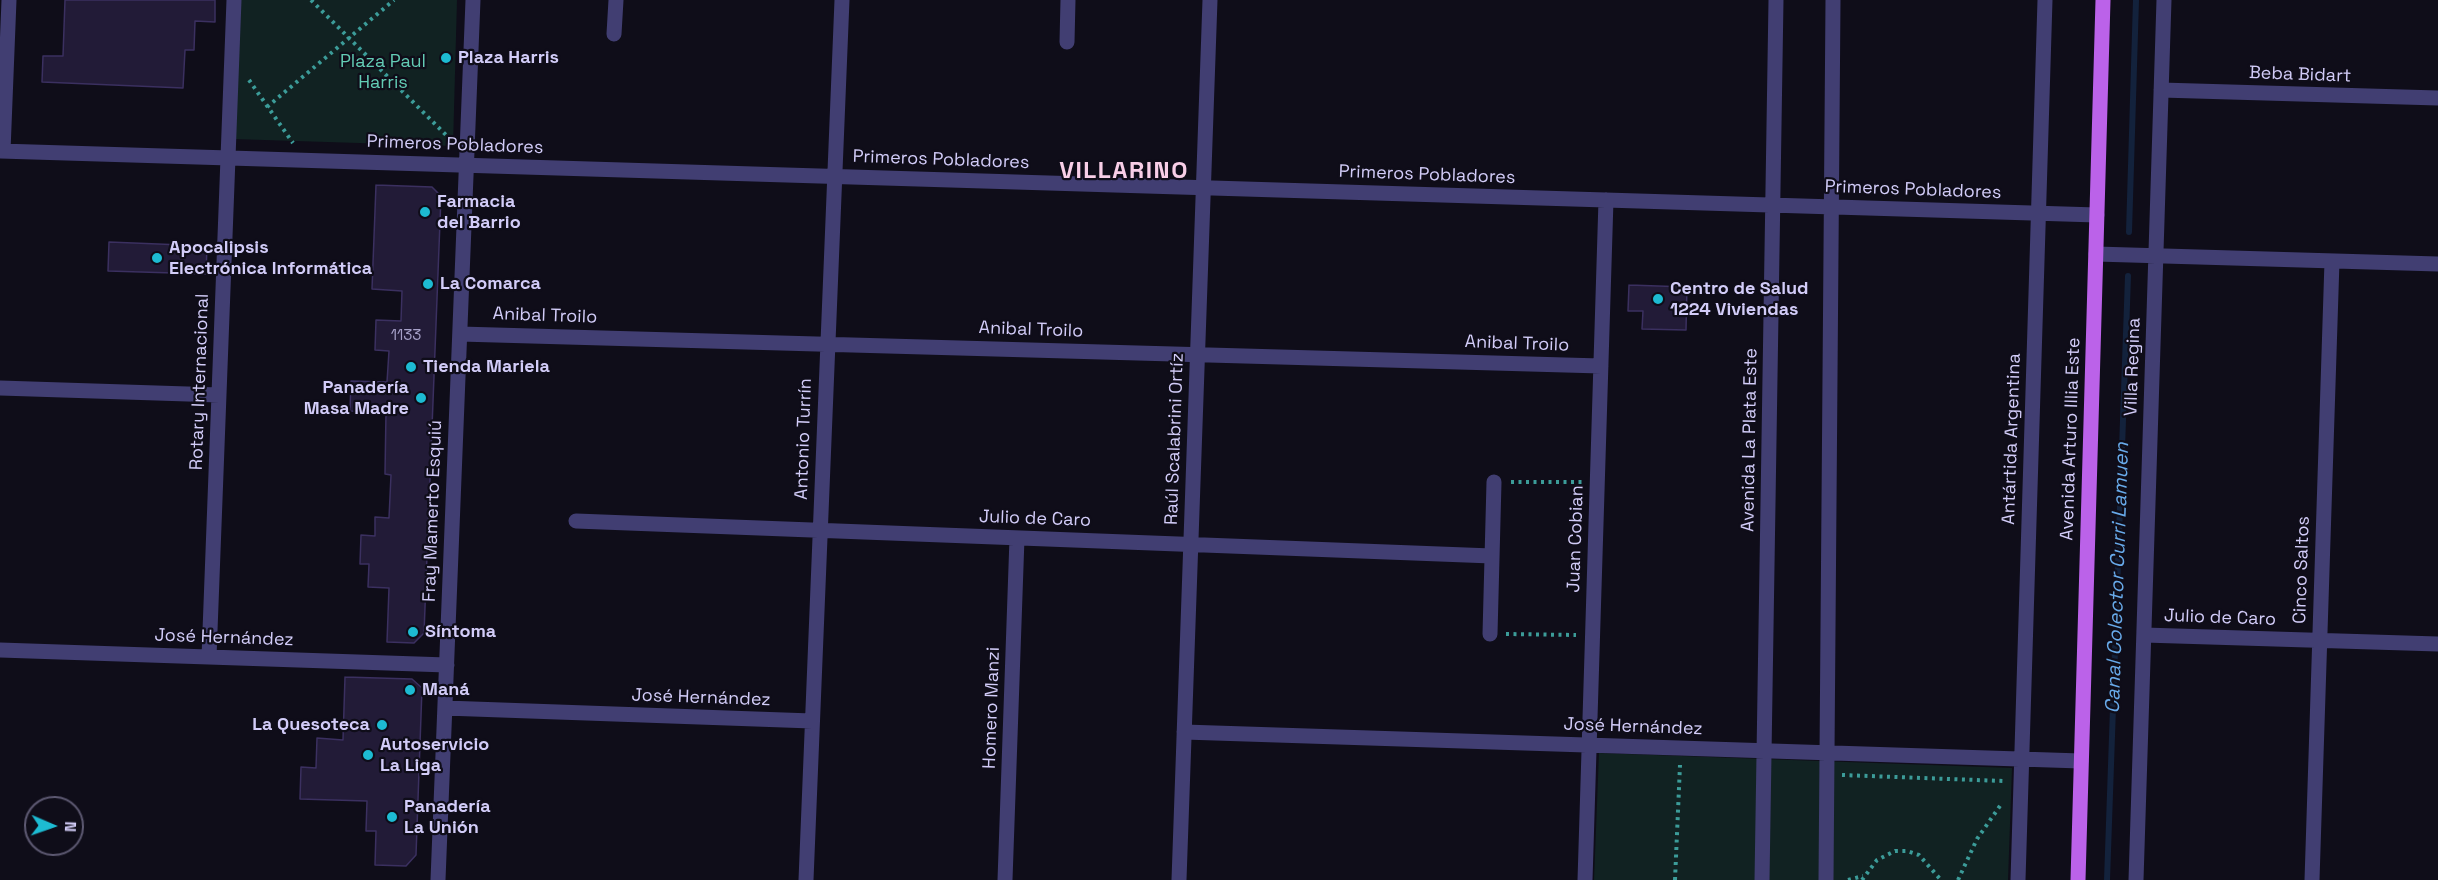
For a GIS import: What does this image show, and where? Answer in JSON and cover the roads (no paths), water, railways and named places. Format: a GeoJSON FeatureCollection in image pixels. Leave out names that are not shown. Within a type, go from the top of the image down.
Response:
{"type":"FeatureCollection","features":[{"type":"Feature","properties":{"kind":"main road","name":"Avenida Arturo Illia Este"},"geometry":{"type":"LineString","coordinates":[[2078,880],[2103,0]]}},
{"type":"Feature","properties":{"kind":"street"},"geometry":{"type":"LineString","coordinates":[[2,151],[9,0]]}},
{"type":"Feature","properties":{"kind":"street","name":"Rotary Internacional"},"geometry":{"type":"LineString","coordinates":[[209,657],[234,0]]}},
{"type":"Feature","properties":{"kind":"street","name":"Fray Mamerto Esquiú"},"geometry":{"type":"LineString","coordinates":[[438,880],[472,0]]}},
{"type":"Feature","properties":{"kind":"street"},"geometry":{"type":"LineString","coordinates":[[615,34],[616,0]]}},
{"type":"Feature","properties":{"kind":"street","name":"Antonio Turrín"},"geometry":{"type":"LineString","coordinates":[[806,880],[842,0]]}},
{"type":"Feature","properties":{"kind":"street"},"geometry":{"type":"LineString","coordinates":[[1067,42],[1068,0]]}},
{"type":"Feature","properties":{"kind":"street"},"geometry":{"type":"LineString","coordinates":[[1204,0],[1210,0]]}},
{"type":"Feature","properties":{"kind":"street","name":"Raúl Scalabrini Ortíz"},"geometry":{"type":"LineString","coordinates":[[1179,880],[1210,0]]}},
{"type":"Feature","properties":{"kind":"street","name":"Avenida La Plata Este"},"geometry":{"type":"LineString","coordinates":[[1762,880],[1776,0]]}},
{"type":"Feature","properties":{"kind":"street"},"geometry":{"type":"LineString","coordinates":[[1826,880],[1833,0]]}},
{"type":"Feature","properties":{"kind":"street","name":"Antártida Argentina"},"geometry":{"type":"LineString","coordinates":[[2018,880],[2045,0]]}},
{"type":"Feature","properties":{"kind":"street","name":"Villa Regina"},"geometry":{"type":"LineString","coordinates":[[2136,880],[2164,0]]}},
{"type":"Feature","properties":{"kind":"street","name":"Beba Bidart"},"geometry":{"type":"LineString","coordinates":[[2161,90],[2438,98]]}},
{"type":"Feature","properties":{"kind":"street","name":"Primeros Pobladores"},"geometry":{"type":"LineString","coordinates":[[2,151],[2097,215]]}},
{"type":"Feature","properties":{"kind":"street","name":"Juan Cobian"},"geometry":{"type":"LineString","coordinates":[[1585,880],[1606,200]]}},
{"type":"Feature","properties":{"kind":"street"},"geometry":{"type":"LineString","coordinates":[[2096,254],[2438,264]]}},
{"type":"Feature","properties":{"kind":"street","name":"Cinco Saltos"},"geometry":{"type":"LineString","coordinates":[[2312,880],[2332,261]]}},
{"type":"Feature","properties":{"kind":"street","name":"Anibal Troilo"},"geometry":{"type":"LineString","coordinates":[[460,334],[1601,366]]}},
{"type":"Feature","properties":{"kind":"street"},"geometry":{"type":"LineString","coordinates":[[0,388],[219,395]]}},
{"type":"Feature","properties":{"kind":"street"},"geometry":{"type":"LineString","coordinates":[[1490,634],[1494,482]]}},
{"type":"Feature","properties":{"kind":"street","name":"Julio de Caro"},"geometry":{"type":"LineString","coordinates":[[576,522],[1492,556]]}},
{"type":"Feature","properties":{"kind":"street","name":"Homero Manzi"},"geometry":{"type":"LineString","coordinates":[[1005,880],[1017,538]]}},
{"type":"Feature","properties":{"kind":"street","name":"Julio de Caro"},"geometry":{"type":"LineString","coordinates":[[2144,635],[2438,644]]}},
{"type":"Feature","properties":{"kind":"street","name":"José Hernández"},"geometry":{"type":"LineString","coordinates":[[0,650],[447,665]]}},
{"type":"Feature","properties":{"kind":"street","name":"José Hernández"},"geometry":{"type":"LineString","coordinates":[[445,708],[812,722]]}},
{"type":"Feature","properties":{"kind":"street","name":"José Hernández"},"geometry":{"type":"LineString","coordinates":[[1184,732],[2081,761]]}},
{"type":"Feature","properties":{"kind":"waterway","name":"Canal Colector Curri Lamuen"},"geometry":{"type":"LineString","coordinates":[[2129,232],[2136,0]]}},
{"type":"Feature","properties":{"kind":"waterway","name":"Canal Colector Curri Lamuen"},"geometry":{"type":"LineString","coordinates":[[2107,880],[2128,276]]}},
{"type":"Feature","properties":{"kind":"place","name":"Plaza Harris"},"geometry":{"type":"Point","coordinates":[446,58]}},
{"type":"Feature","properties":{"kind":"place","name":"Farmacia del Barrio"},"geometry":{"type":"Point","coordinates":[425,212]}},
{"type":"Feature","properties":{"kind":"place","name":"Apocalipsis Electrónica Informática"},"geometry":{"type":"Point","coordinates":[157,258]}},
{"type":"Feature","properties":{"kind":"place","name":"La Comarca"},"geometry":{"type":"Point","coordinates":[428,284]}},
{"type":"Feature","properties":{"kind":"place","name":"Centro de Salud 1224 Viviendas"},"geometry":{"type":"Point","coordinates":[1658,299]}},
{"type":"Feature","properties":{"kind":"place","name":"Tienda Mariela"},"geometry":{"type":"Point","coordinates":[411,367]}},
{"type":"Feature","properties":{"kind":"place","name":"Panadería Masa Madre"},"geometry":{"type":"Point","coordinates":[421,398]}},
{"type":"Feature","properties":{"kind":"place","name":"Síntoma"},"geometry":{"type":"Point","coordinates":[413,632]}},
{"type":"Feature","properties":{"kind":"place","name":"Maná"},"geometry":{"type":"Point","coordinates":[410,690]}},
{"type":"Feature","properties":{"kind":"place","name":"La Quesoteca"},"geometry":{"type":"Point","coordinates":[382,725]}},
{"type":"Feature","properties":{"kind":"place","name":"Autoservicio La Liga"},"geometry":{"type":"Point","coordinates":[368,755]}},
{"type":"Feature","properties":{"kind":"place","name":"Panadería La Unión"},"geometry":{"type":"Point","coordinates":[392,817]}},
{"type":"Feature","properties":{"kind":"district","name":"VILLARINO"},"geometry":{"type":"Point","coordinates":[1124,171]}},
{"type":"Feature","properties":{"kind":"park label","name":"Plaza Paul Harris"},"geometry":{"type":"Point","coordinates":[383,72]}}]}
